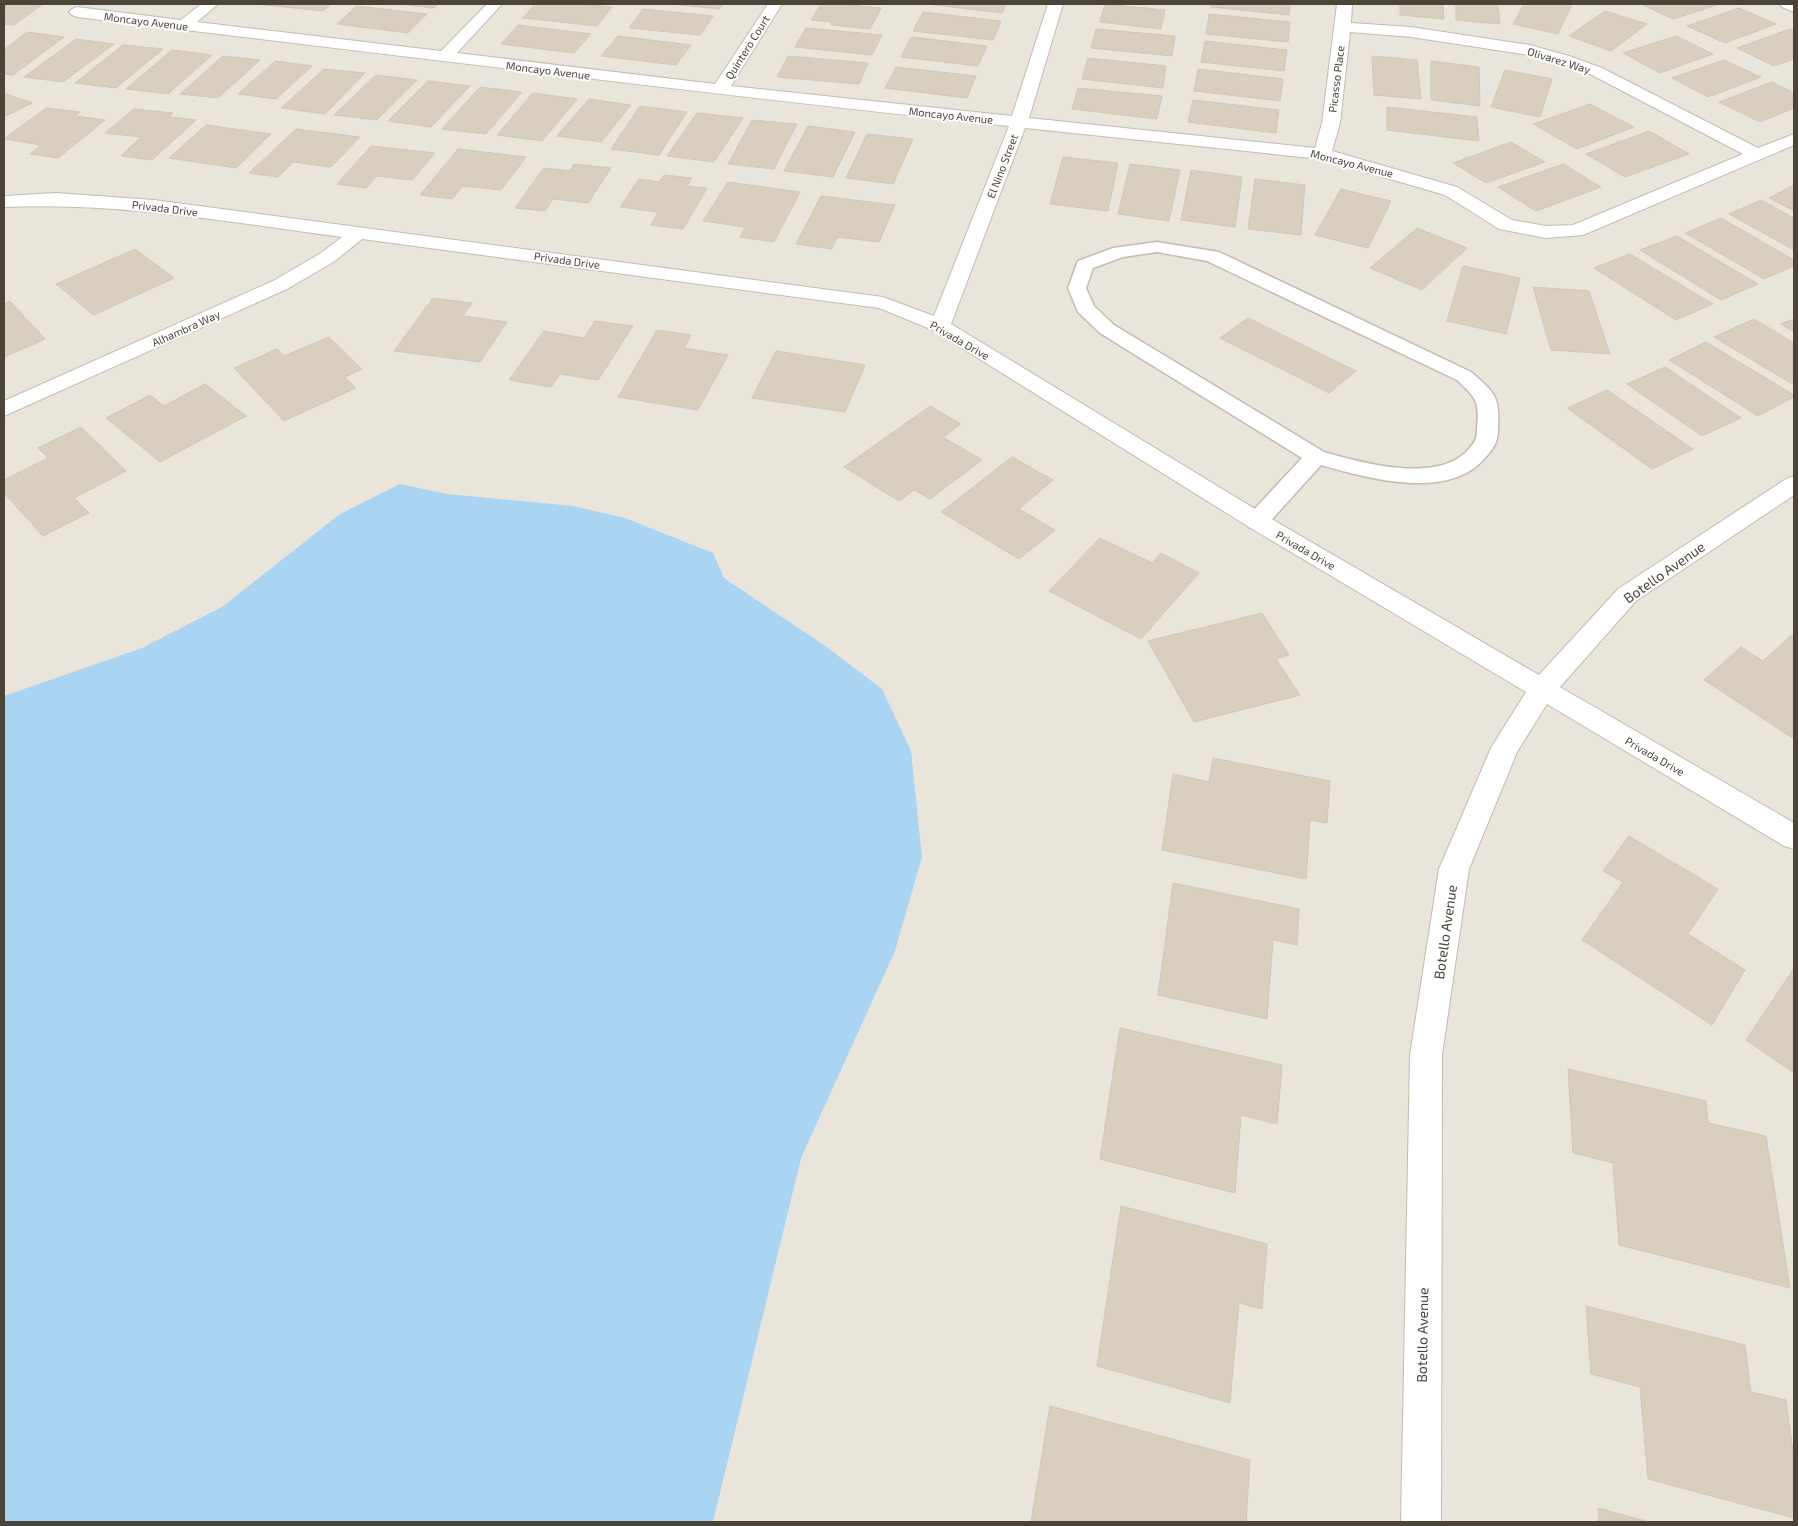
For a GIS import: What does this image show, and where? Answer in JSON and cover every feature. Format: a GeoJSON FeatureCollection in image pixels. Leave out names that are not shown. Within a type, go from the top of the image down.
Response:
{"type":"FeatureCollection","features":[{"type":"Feature","properties":{"kind":"street"},"geometry":{"type":"LineString","coordinates":[[184,26],[210,4]]}},
{"type":"Feature","properties":{"kind":"street"},"geometry":{"type":"LineString","coordinates":[[445,57],[495,4]]}},
{"type":"Feature","properties":{"kind":"street","name":"Quintero Court"},"geometry":{"type":"LineString","coordinates":[[720,90],[775,4]]}},
{"type":"Feature","properties":{"kind":"street","name":"El Nino Street"},"geometry":{"type":"LineString","coordinates":[[940,326],[1019,122],[1056,4]]}},
{"type":"Feature","properties":{"kind":"street","name":"Picasso Place"},"geometry":{"type":"LineString","coordinates":[[1322,154],[1331,123],[1345,4]]}},
{"type":"Feature","properties":{"kind":"street"},"geometry":{"type":"LineString","coordinates":[[1787,4],[1794,7]]}},
{"type":"Feature","properties":{"kind":"street","name":"Moncayo Avenue"},"geometry":{"type":"LineString","coordinates":[[77,12],[720,90],[1322,154],[1451,191],[1506,225],[1546,232],[1576,231],[1794,139]]}},
{"type":"Feature","properties":{"kind":"street","name":"Olivarez Way"},"geometry":{"type":"LineString","coordinates":[[1342,27],[1429,35],[1530,50],[1563,59],[1596,71],[1758,154]]}},
{"type":"Feature","properties":{"kind":"street","name":"Privada Drive"},"geometry":{"type":"LineString","coordinates":[[4,201],[56,199],[154,206],[883,303],[940,326],[1257,521],[1794,837]]}},
{"type":"Feature","properties":{"kind":"street","name":"Alhambra Way"},"geometry":{"type":"LineString","coordinates":[[4,409],[280,285],[328,257],[359,232]]}},
{"type":"Feature","properties":{"kind":"street","name":"Botello Avenue"},"geometry":{"type":"LineString","coordinates":[[1421,1522],[1426,1055],[1454,869],[1505,748],[1543,688],[1627,595],[1794,484]]}},
{"type":"Feature","properties":{"kind":"lane"},"geometry":{"type":"LineString","coordinates":[[1157,247],[1212,256],[1464,376],[1485,395],[1489,412],[1487,442],[1470,460],[1440,474],[1401,475],[1352,467],[1316,457],[1107,329],[1085,308],[1077,288],[1085,265],[1102,257],[1132,248],[1157,247]]}},
{"type":"Feature","properties":{"kind":"lane"},"geometry":{"type":"LineString","coordinates":[[1257,521],[1316,457]]}},
{"type":"Feature","properties":{"kind":"shaded area"},"geometry":{"type":"Polygon","coordinates":[[[4,4],[1794,4],[1794,1522],[4,1522],[4,4]]]}},
{"type":"Feature","properties":{"kind":"water"},"geometry":{"type":"Polygon","coordinates":[[[400,484],[447,494],[573,506],[625,518],[713,553],[724,578],[824,645],[882,689],[911,751],[922,857],[895,951],[801,1158],[713,1522],[4,1522],[4,696],[142,648],[222,607],[340,514],[400,484]]]}},
{"type":"Feature","properties":{"kind":"building"},"geometry":{"type":"Polygon","coordinates":[[[4,4],[43,4],[14,25],[4,24],[4,4]]]}},
{"type":"Feature","properties":{"kind":"building"},"geometry":{"type":"Polygon","coordinates":[[[256,4],[331,4],[323,11],[256,4]]]}},
{"type":"Feature","properties":{"kind":"building"},"geometry":{"type":"Polygon","coordinates":[[[399,4],[438,4],[434,8],[399,4]]]}},
{"type":"Feature","properties":{"kind":"building"},"geometry":{"type":"Polygon","coordinates":[[[535,4],[584,4],[612,7],[597,26],[523,18],[535,4]]]}},
{"type":"Feature","properties":{"kind":"building"},"geometry":{"type":"Polygon","coordinates":[[[673,4],[723,4],[719,9],[673,4]]]}},
{"type":"Feature","properties":{"kind":"building"},"geometry":{"type":"Polygon","coordinates":[[[821,4],[881,8],[870,29],[831,25],[832,22],[811,20],[821,4]]]}},
{"type":"Feature","properties":{"kind":"building"},"geometry":{"type":"Polygon","coordinates":[[[927,4],[1006,4],[1002,13],[927,4]]]}},
{"type":"Feature","properties":{"kind":"building"},"geometry":{"type":"Polygon","coordinates":[[[1105,4],[1165,10],[1161,29],[1100,22],[1105,4]]]}},
{"type":"Feature","properties":{"kind":"building"},"geometry":{"type":"Polygon","coordinates":[[[1211,4],[1290,4],[1289,15],[1211,7],[1211,4]]]}},
{"type":"Feature","properties":{"kind":"building"},"geometry":{"type":"Polygon","coordinates":[[[1400,4],[1443,4],[1444,19],[1400,15],[1400,4]]]}},
{"type":"Feature","properties":{"kind":"building"},"geometry":{"type":"Polygon","coordinates":[[[1456,4],[1498,4],[1500,24],[1456,20],[1456,4]]]}},
{"type":"Feature","properties":{"kind":"building"},"geometry":{"type":"Polygon","coordinates":[[[1524,4],[1572,4],[1558,34],[1513,24],[1524,4]]]}},
{"type":"Feature","properties":{"kind":"building"},"geometry":{"type":"Polygon","coordinates":[[[1641,4],[1720,4],[1673,19],[1641,4]]]}},
{"type":"Feature","properties":{"kind":"building"},"geometry":{"type":"Polygon","coordinates":[[[357,6],[427,14],[408,33],[337,24],[357,6]]]}},
{"type":"Feature","properties":{"kind":"building"},"geometry":{"type":"Polygon","coordinates":[[[1739,8],[1776,24],[1725,43],[1687,26],[1739,8]]]}},
{"type":"Feature","properties":{"kind":"building"},"geometry":{"type":"Polygon","coordinates":[[[643,9],[713,16],[700,35],[629,28],[643,9]]]}},
{"type":"Feature","properties":{"kind":"building"},"geometry":{"type":"Polygon","coordinates":[[[1605,11],[1647,24],[1611,51],[1569,36],[1605,11]]]}},
{"type":"Feature","properties":{"kind":"building"},"geometry":{"type":"Polygon","coordinates":[[[923,12],[1001,21],[993,40],[913,31],[923,12]]]}},
{"type":"Feature","properties":{"kind":"building"},"geometry":{"type":"Polygon","coordinates":[[[1209,14],[1290,22],[1288,42],[1206,34],[1209,14]]]}},
{"type":"Feature","properties":{"kind":"building"},"geometry":{"type":"Polygon","coordinates":[[[518,25],[591,34],[574,53],[501,44],[518,25]]]}},
{"type":"Feature","properties":{"kind":"building"},"geometry":{"type":"Polygon","coordinates":[[[806,28],[882,35],[872,55],[795,47],[806,28]]]}},
{"type":"Feature","properties":{"kind":"building"},"geometry":{"type":"Polygon","coordinates":[[[1096,29],[1175,36],[1172,56],[1091,48],[1096,29]]]}},
{"type":"Feature","properties":{"kind":"building"},"geometry":{"type":"Polygon","coordinates":[[[1790,29],[1794,31],[1794,59],[1774,66],[1737,48],[1790,29]]]}},
{"type":"Feature","properties":{"kind":"building"},"geometry":{"type":"Polygon","coordinates":[[[27,32],[64,37],[13,75],[4,74],[4,50],[27,32]]]}},
{"type":"Feature","properties":{"kind":"building"},"geometry":{"type":"Polygon","coordinates":[[[618,36],[691,45],[676,65],[601,56],[618,36]]]}},
{"type":"Feature","properties":{"kind":"building"},"geometry":{"type":"Polygon","coordinates":[[[1676,36],[1713,54],[1660,73],[1623,53],[1676,36]]]}},
{"type":"Feature","properties":{"kind":"building"},"geometry":{"type":"Polygon","coordinates":[[[911,37],[987,46],[978,66],[901,57],[911,37]]]}},
{"type":"Feature","properties":{"kind":"building"},"geometry":{"type":"Polygon","coordinates":[[[76,39],[114,44],[63,82],[24,77],[76,39]]]}},
{"type":"Feature","properties":{"kind":"building"},"geometry":{"type":"Polygon","coordinates":[[[1205,41],[1287,50],[1284,71],[1201,62],[1205,41]]]}},
{"type":"Feature","properties":{"kind":"building"},"geometry":{"type":"Polygon","coordinates":[[[123,45],[163,49],[116,88],[75,83],[123,45]]]}},
{"type":"Feature","properties":{"kind":"building"},"geometry":{"type":"Polygon","coordinates":[[[172,50],[212,55],[168,94],[126,89],[172,50]]]}},
{"type":"Feature","properties":{"kind":"building"},"geometry":{"type":"Polygon","coordinates":[[[223,56],[260,60],[218,98],[180,94],[223,56]]]}},
{"type":"Feature","properties":{"kind":"building"},"geometry":{"type":"Polygon","coordinates":[[[788,56],[868,63],[859,84],[777,77],[788,56]]]}},
{"type":"Feature","properties":{"kind":"building"},"geometry":{"type":"Polygon","coordinates":[[[1372,56],[1417,60],[1421,99],[1374,95],[1372,56]]]}},
{"type":"Feature","properties":{"kind":"building"},"geometry":{"type":"Polygon","coordinates":[[[1088,58],[1166,66],[1163,88],[1082,79],[1088,58]]]}},
{"type":"Feature","properties":{"kind":"building"},"geometry":{"type":"Polygon","coordinates":[[[1724,60],[1761,77],[1708,97],[1672,78],[1724,60]]]}},
{"type":"Feature","properties":{"kind":"building"},"geometry":{"type":"Polygon","coordinates":[[[275,61],[312,66],[276,99],[238,94],[275,61]]]}},
{"type":"Feature","properties":{"kind":"building"},"geometry":{"type":"Polygon","coordinates":[[[1431,61],[1479,67],[1480,106],[1431,100],[1431,61]]]}},
{"type":"Feature","properties":{"kind":"building"},"geometry":{"type":"Polygon","coordinates":[[[896,67],[976,76],[967,98],[885,88],[896,67]]]}},
{"type":"Feature","properties":{"kind":"building"},"geometry":{"type":"Polygon","coordinates":[[[324,69],[365,73],[325,114],[281,108],[324,69]]]}},
{"type":"Feature","properties":{"kind":"building"},"geometry":{"type":"Polygon","coordinates":[[[1198,69],[1283,79],[1280,101],[1194,91],[1198,69]]]}},
{"type":"Feature","properties":{"kind":"building"},"geometry":{"type":"Polygon","coordinates":[[[1505,70],[1552,79],[1540,117],[1491,107],[1505,70]]]}},
{"type":"Feature","properties":{"kind":"building"},"geometry":{"type":"Polygon","coordinates":[[[376,75],[417,80],[377,120],[334,115],[376,75]]]}},
{"type":"Feature","properties":{"kind":"building"},"geometry":{"type":"Polygon","coordinates":[[[428,81],[470,86],[431,127],[388,121],[428,81]]]}},
{"type":"Feature","properties":{"kind":"building"},"geometry":{"type":"Polygon","coordinates":[[[1772,82],[1794,93],[1794,108],[1760,122],[1719,102],[1772,82]]]}},
{"type":"Feature","properties":{"kind":"building"},"geometry":{"type":"Polygon","coordinates":[[[480,87],[522,92],[486,134],[442,129],[480,87]]]}},
{"type":"Feature","properties":{"kind":"building"},"geometry":{"type":"Polygon","coordinates":[[[1078,88],[1162,96],[1157,119],[1072,109],[1078,88]]]}},
{"type":"Feature","properties":{"kind":"building"},"geometry":{"type":"Polygon","coordinates":[[[4,93],[32,103],[4,117],[4,93]]]}},
{"type":"Feature","properties":{"kind":"building"},"geometry":{"type":"Polygon","coordinates":[[[533,93],[577,99],[542,141],[497,135],[533,93]]]}},
{"type":"Feature","properties":{"kind":"building"},"geometry":{"type":"Polygon","coordinates":[[[589,99],[631,105],[601,142],[557,136],[589,99]]]}},
{"type":"Feature","properties":{"kind":"building"},"geometry":{"type":"Polygon","coordinates":[[[1193,100],[1279,110],[1276,133],[1188,122],[1193,100]]]}},
{"type":"Feature","properties":{"kind":"building"},"geometry":{"type":"Polygon","coordinates":[[[1590,104],[1634,127],[1577,149],[1533,124],[1590,104]]]}},
{"type":"Feature","properties":{"kind":"building"},"geometry":{"type":"Polygon","coordinates":[[[640,106],[687,112],[659,155],[611,149],[640,106]]]}},
{"type":"Feature","properties":{"kind":"building"},"geometry":{"type":"Polygon","coordinates":[[[1387,107],[1477,117],[1479,141],[1387,130],[1387,107]]]}},
{"type":"Feature","properties":{"kind":"building"},"geometry":{"type":"Polygon","coordinates":[[[46,108],[80,112],[75,116],[105,120],[58,158],[30,154],[41,145],[4,139],[46,108]]]}},
{"type":"Feature","properties":{"kind":"building"},"geometry":{"type":"Polygon","coordinates":[[[134,109],[173,113],[169,117],[196,120],[152,160],[121,156],[141,137],[105,133],[134,109]]]}},
{"type":"Feature","properties":{"kind":"building"},"geometry":{"type":"Polygon","coordinates":[[[697,113],[743,118],[714,162],[667,156],[697,113]]]}},
{"type":"Feature","properties":{"kind":"building"},"geometry":{"type":"Polygon","coordinates":[[[752,120],[797,124],[774,169],[728,164],[752,120]]]}},
{"type":"Feature","properties":{"kind":"building"},"geometry":{"type":"Polygon","coordinates":[[[206,125],[271,134],[236,168],[169,158],[206,125]]]}},
{"type":"Feature","properties":{"kind":"building"},"geometry":{"type":"Polygon","coordinates":[[[808,126],[855,132],[833,177],[784,171],[808,126]]]}},
{"type":"Feature","properties":{"kind":"building"},"geometry":{"type":"Polygon","coordinates":[[[296,129],[360,137],[331,167],[293,162],[278,177],[249,173],[296,129]]]}},
{"type":"Feature","properties":{"kind":"building"},"geometry":{"type":"Polygon","coordinates":[[[1649,131],[1689,154],[1625,177],[1586,154],[1649,131]]]}},
{"type":"Feature","properties":{"kind":"building"},"geometry":{"type":"Polygon","coordinates":[[[867,134],[913,139],[893,184],[846,178],[867,134]]]}},
{"type":"Feature","properties":{"kind":"building"},"geometry":{"type":"Polygon","coordinates":[[[1511,142],[1545,162],[1486,183],[1453,163],[1511,142]]]}},
{"type":"Feature","properties":{"kind":"building"},"geometry":{"type":"Polygon","coordinates":[[[371,146],[435,153],[412,180],[377,176],[366,188],[337,184],[371,146]]]}},
{"type":"Feature","properties":{"kind":"building"},"geometry":{"type":"Polygon","coordinates":[[[458,149],[526,157],[501,190],[463,186],[452,199],[420,195],[458,149]]]}},
{"type":"Feature","properties":{"kind":"building"},"geometry":{"type":"Polygon","coordinates":[[[1063,157],[1118,163],[1108,211],[1050,204],[1063,157]]]}},
{"type":"Feature","properties":{"kind":"building"},"geometry":{"type":"Polygon","coordinates":[[[574,164],[611,168],[588,203],[553,199],[545,211],[515,208],[544,168],[570,171],[574,164]]]}},
{"type":"Feature","properties":{"kind":"building"},"geometry":{"type":"Polygon","coordinates":[[[1130,164],[1180,170],[1169,221],[1118,214],[1130,164]]]}},
{"type":"Feature","properties":{"kind":"building"},"geometry":{"type":"Polygon","coordinates":[[[1563,164],[1601,187],[1536,211],[1498,187],[1563,164]]]}},
{"type":"Feature","properties":{"kind":"building"},"geometry":{"type":"Polygon","coordinates":[[[1191,170],[1242,177],[1235,227],[1181,220],[1191,170]]]}},
{"type":"Feature","properties":{"kind":"building"},"geometry":{"type":"Polygon","coordinates":[[[664,175],[692,178],[687,186],[707,188],[683,229],[651,225],[658,212],[620,207],[639,179],[659,182],[664,175]]]}},
{"type":"Feature","properties":{"kind":"building"},"geometry":{"type":"Polygon","coordinates":[[[1255,179],[1305,185],[1301,235],[1248,229],[1255,179]]]}},
{"type":"Feature","properties":{"kind":"building"},"geometry":{"type":"Polygon","coordinates":[[[728,182],[800,192],[774,242],[740,237],[745,227],[703,221],[728,182]]]}},
{"type":"Feature","properties":{"kind":"building"},"geometry":{"type":"Polygon","coordinates":[[[1794,185],[1794,211],[1769,198],[1794,185]]]}},
{"type":"Feature","properties":{"kind":"building"},"geometry":{"type":"Polygon","coordinates":[[[1341,189],[1391,201],[1368,248],[1315,235],[1341,189]]]}},
{"type":"Feature","properties":{"kind":"building"},"geometry":{"type":"Polygon","coordinates":[[[821,196],[895,205],[879,242],[837,237],[832,249],[796,244],[821,196]]]}},
{"type":"Feature","properties":{"kind":"building"},"geometry":{"type":"Polygon","coordinates":[[[1761,200],[1794,218],[1794,250],[1729,214],[1761,200]]]}},
{"type":"Feature","properties":{"kind":"building"},"geometry":{"type":"Polygon","coordinates":[[[1721,218],[1794,260],[1794,266],[1764,279],[1685,233],[1721,218]]]}},
{"type":"Feature","properties":{"kind":"building"},"geometry":{"type":"Polygon","coordinates":[[[1417,228],[1467,248],[1422,290],[1370,268],[1417,228]]]}},
{"type":"Feature","properties":{"kind":"building"},"geometry":{"type":"Polygon","coordinates":[[[1677,236],[1758,284],[1721,300],[1640,250],[1677,236]]]}},
{"type":"Feature","properties":{"kind":"building"},"geometry":{"type":"Polygon","coordinates":[[[135,249],[174,278],[94,315],[56,284],[135,249]]]}},
{"type":"Feature","properties":{"kind":"building"},"geometry":{"type":"Polygon","coordinates":[[[1630,254],[1713,304],[1676,320],[1594,268],[1630,254]]]}},
{"type":"Feature","properties":{"kind":"building"},"geometry":{"type":"Polygon","coordinates":[[[1463,266],[1520,278],[1506,334],[1447,321],[1463,266]]]}},
{"type":"Feature","properties":{"kind":"building"},"geometry":{"type":"Polygon","coordinates":[[[1533,287],[1589,291],[1610,354],[1551,350],[1533,287]]]}},
{"type":"Feature","properties":{"kind":"building"},"geometry":{"type":"Polygon","coordinates":[[[433,298],[472,303],[463,316],[507,322],[480,362],[394,351],[433,298]]]}},
{"type":"Feature","properties":{"kind":"building"},"geometry":{"type":"Polygon","coordinates":[[[10,301],[45,339],[4,357],[4,304],[10,301]]]}},
{"type":"Feature","properties":{"kind":"building"},"geometry":{"type":"Polygon","coordinates":[[[1248,318],[1356,371],[1329,393],[1220,338],[1248,318]]]}},
{"type":"Feature","properties":{"kind":"building"},"geometry":{"type":"Polygon","coordinates":[[[1754,319],[1794,343],[1794,385],[1714,337],[1754,319]]]}},
{"type":"Feature","properties":{"kind":"building"},"geometry":{"type":"Polygon","coordinates":[[[1794,319],[1794,332],[1781,324],[1794,319]]]}},
{"type":"Feature","properties":{"kind":"building"},"geometry":{"type":"Polygon","coordinates":[[[595,321],[633,326],[598,380],[560,374],[551,387],[509,380],[544,331],[584,338],[595,321]]]}},
{"type":"Feature","properties":{"kind":"building"},"geometry":{"type":"Polygon","coordinates":[[[657,330],[691,335],[684,348],[728,355],[698,410],[618,397],[657,330]]]}},
{"type":"Feature","properties":{"kind":"building"},"geometry":{"type":"Polygon","coordinates":[[[329,337],[362,369],[345,377],[356,388],[284,421],[234,368],[277,349],[284,356],[329,337]]]}},
{"type":"Feature","properties":{"kind":"building"},"geometry":{"type":"Polygon","coordinates":[[[1706,342],[1794,395],[1794,397],[1758,416],[1669,360],[1706,342]]]}},
{"type":"Feature","properties":{"kind":"building"},"geometry":{"type":"Polygon","coordinates":[[[776,351],[865,365],[845,412],[752,398],[776,351]]]}},
{"type":"Feature","properties":{"kind":"building"},"geometry":{"type":"Polygon","coordinates":[[[1665,367],[1741,418],[1702,436],[1627,384],[1665,367]]]}},
{"type":"Feature","properties":{"kind":"building"},"geometry":{"type":"Polygon","coordinates":[[[205,384],[246,416],[160,462],[106,418],[150,395],[164,406],[205,384]]]}},
{"type":"Feature","properties":{"kind":"building"},"geometry":{"type":"Polygon","coordinates":[[[1607,390],[1693,449],[1652,469],[1567,408],[1607,390]]]}},
{"type":"Feature","properties":{"kind":"building"},"geometry":{"type":"Polygon","coordinates":[[[930,406],[961,424],[943,437],[982,460],[930,499],[914,490],[899,501],[844,467],[930,406]]]}},
{"type":"Feature","properties":{"kind":"building"},"geometry":{"type":"Polygon","coordinates":[[[81,427],[126,471],[74,498],[89,513],[43,536],[4,493],[4,480],[48,458],[38,448],[81,427]]]}},
{"type":"Feature","properties":{"kind":"building"},"geometry":{"type":"Polygon","coordinates":[[[1012,457],[1053,480],[1019,509],[1055,530],[1019,559],[941,512],[1012,457]]]}},
{"type":"Feature","properties":{"kind":"building"},"geometry":{"type":"Polygon","coordinates":[[[1100,538],[1152,563],[1161,553],[1199,573],[1141,639],[1049,591],[1100,538]]]}},
{"type":"Feature","properties":{"kind":"building"},"geometry":{"type":"Polygon","coordinates":[[[1262,613],[1289,655],[1276,659],[1300,695],[1194,722],[1148,641],[1262,613]]]}},
{"type":"Feature","properties":{"kind":"building"},"geometry":{"type":"Polygon","coordinates":[[[1794,633],[1794,739],[1704,680],[1741,647],[1763,661],[1794,633]]]}},
{"type":"Feature","properties":{"kind":"building"},"geometry":{"type":"Polygon","coordinates":[[[1213,758],[1330,781],[1327,823],[1310,820],[1306,879],[1162,850],[1173,774],[1209,782],[1213,758]]]}},
{"type":"Feature","properties":{"kind":"building"},"geometry":{"type":"Polygon","coordinates":[[[1629,836],[1718,889],[1688,934],[1745,970],[1712,1025],[1582,940],[1623,882],[1603,871],[1629,836]]]}},
{"type":"Feature","properties":{"kind":"building"},"geometry":{"type":"Polygon","coordinates":[[[1173,883],[1299,909],[1297,945],[1273,940],[1267,1019],[1158,995],[1173,883]]]}},
{"type":"Feature","properties":{"kind":"building"},"geometry":{"type":"Polygon","coordinates":[[[1794,968],[1794,1073],[1746,1040],[1794,968]]]}},
{"type":"Feature","properties":{"kind":"building"},"geometry":{"type":"Polygon","coordinates":[[[1120,1028],[1282,1065],[1277,1124],[1241,1115],[1235,1193],[1100,1159],[1120,1028]]]}},
{"type":"Feature","properties":{"kind":"building"},"geometry":{"type":"Polygon","coordinates":[[[1568,1069],[1706,1101],[1708,1123],[1766,1136],[1790,1288],[1619,1245],[1613,1163],[1573,1153],[1568,1069]]]}},
{"type":"Feature","properties":{"kind":"building"},"geometry":{"type":"Polygon","coordinates":[[[1121,1206],[1267,1244],[1262,1309],[1239,1303],[1230,1403],[1097,1366],[1121,1206]]]}},
{"type":"Feature","properties":{"kind":"building"},"geometry":{"type":"Polygon","coordinates":[[[1586,1306],[1745,1345],[1751,1392],[1786,1400],[1794,1459],[1794,1518],[1648,1479],[1640,1387],[1591,1374],[1586,1306]]]}},
{"type":"Feature","properties":{"kind":"building"},"geometry":{"type":"Polygon","coordinates":[[[1050,1406],[1250,1460],[1246,1522],[1031,1522],[1050,1406]]]}},
{"type":"Feature","properties":{"kind":"building"},"geometry":{"type":"Polygon","coordinates":[[[1598,1508],[1649,1522],[1599,1522],[1598,1508]]]}}]}
